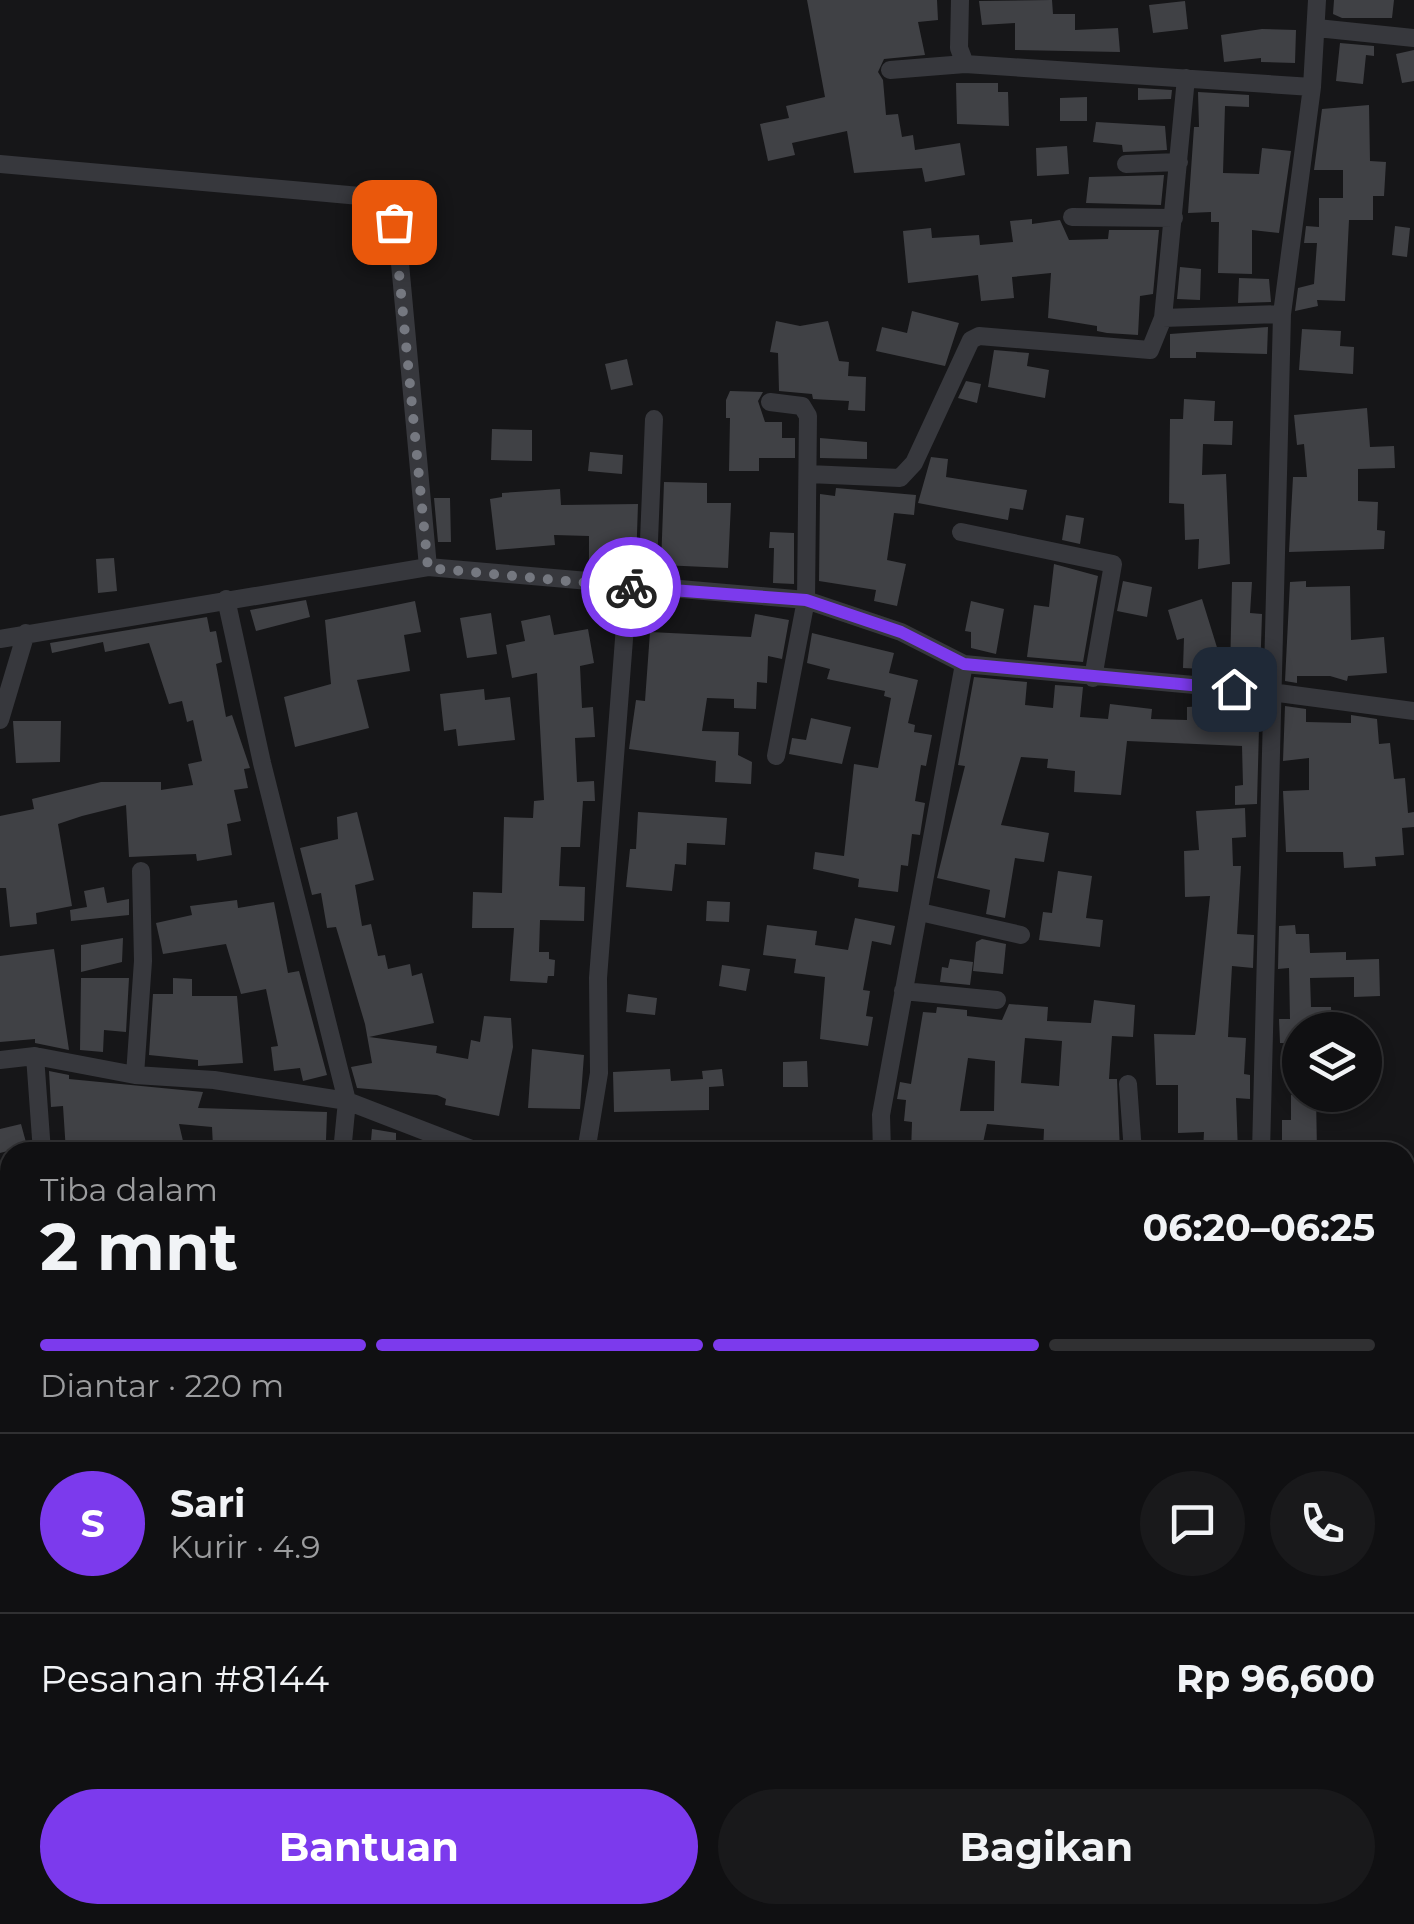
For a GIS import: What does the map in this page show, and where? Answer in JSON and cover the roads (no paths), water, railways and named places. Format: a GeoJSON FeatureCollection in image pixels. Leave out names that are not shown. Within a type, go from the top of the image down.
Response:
{"type":"FeatureCollection","features":[{"type":"Feature","properties":{"kind":"street"},"geometry":{"type":"LineString","coordinates":[[960,0],[959,48],[965,64]]}},
{"type":"Feature","properties":{"kind":"street"},"geometry":{"type":"LineString","coordinates":[[1261,1142],[1282,314],[1312,87],[1317,0]]}},
{"type":"Feature","properties":{"kind":"street"},"geometry":{"type":"LineString","coordinates":[[1317,28],[1414,38]]}},
{"type":"Feature","properties":{"kind":"street"},"geometry":{"type":"LineString","coordinates":[[890,70],[965,64],[1312,87]]}},
{"type":"Feature","properties":{"kind":"street"},"geometry":{"type":"LineString","coordinates":[[808,474],[900,478],[914,463],[971,340],[979,336],[1150,350],[1163,318],[1186,78]]}},
{"type":"Feature","properties":{"kind":"street"},"geometry":{"type":"LineString","coordinates":[[1126,164],[1179,162]]}},
{"type":"Feature","properties":{"kind":"street"},"geometry":{"type":"LineString","coordinates":[[0,164],[360,196],[382,206],[397,232],[428,568]]}},
{"type":"Feature","properties":{"kind":"street"},"geometry":{"type":"LineString","coordinates":[[1072,216],[1174,218]]}},
{"type":"Feature","properties":{"kind":"street"},"geometry":{"type":"LineString","coordinates":[[1163,318],[1282,314]]}},
{"type":"Feature","properties":{"kind":"street"},"geometry":{"type":"LineString","coordinates":[[770,402],[806,409],[808,474],[806,600],[776,756]]}},
{"type":"Feature","properties":{"kind":"street"},"geometry":{"type":"LineString","coordinates":[[588,1142],[600,1073],[598,978],[654,419]]}},
{"type":"Feature","properties":{"kind":"street"},"geometry":{"type":"LineString","coordinates":[[960,532],[1113,564],[1093,678]]}},
{"type":"Feature","properties":{"kind":"street"},"geometry":{"type":"LineString","coordinates":[[0,639],[428,568],[806,600],[901,632],[964,664],[1271,692],[1414,711]]}},
{"type":"Feature","properties":{"kind":"street"},"geometry":{"type":"LineString","coordinates":[[226,599],[266,780],[347,1100],[343,1142]]}},
{"type":"Feature","properties":{"kind":"street"},"geometry":{"type":"LineString","coordinates":[[0,720],[26,634]]}},
{"type":"Feature","properties":{"kind":"street"},"geometry":{"type":"LineString","coordinates":[[882,1142],[881,1115],[902,991],[964,664]]}},
{"type":"Feature","properties":{"kind":"street"},"geometry":{"type":"LineString","coordinates":[[136,1076],[143,961],[141,870]]}},
{"type":"Feature","properties":{"kind":"street"},"geometry":{"type":"LineString","coordinates":[[920,912],[1021,935]]}},
{"type":"Feature","properties":{"kind":"street"},"geometry":{"type":"LineString","coordinates":[[902,991],[997,1000]]}},
{"type":"Feature","properties":{"kind":"street"},"geometry":{"type":"LineString","coordinates":[[0,1060],[35,1056],[136,1076],[214,1080],[347,1100],[454,1142]]}},
{"type":"Feature","properties":{"kind":"street"},"geometry":{"type":"LineString","coordinates":[[35,1056],[41,1142]]}},
{"type":"Feature","properties":{"kind":"street"},"geometry":{"type":"LineString","coordinates":[[1128,1084],[1132,1142]]}},
{"type":"Feature","properties":{"kind":"street"},"geometry":{"type":"LineString","coordinates":[[1044,1924],[1110,1924]]}}]}
